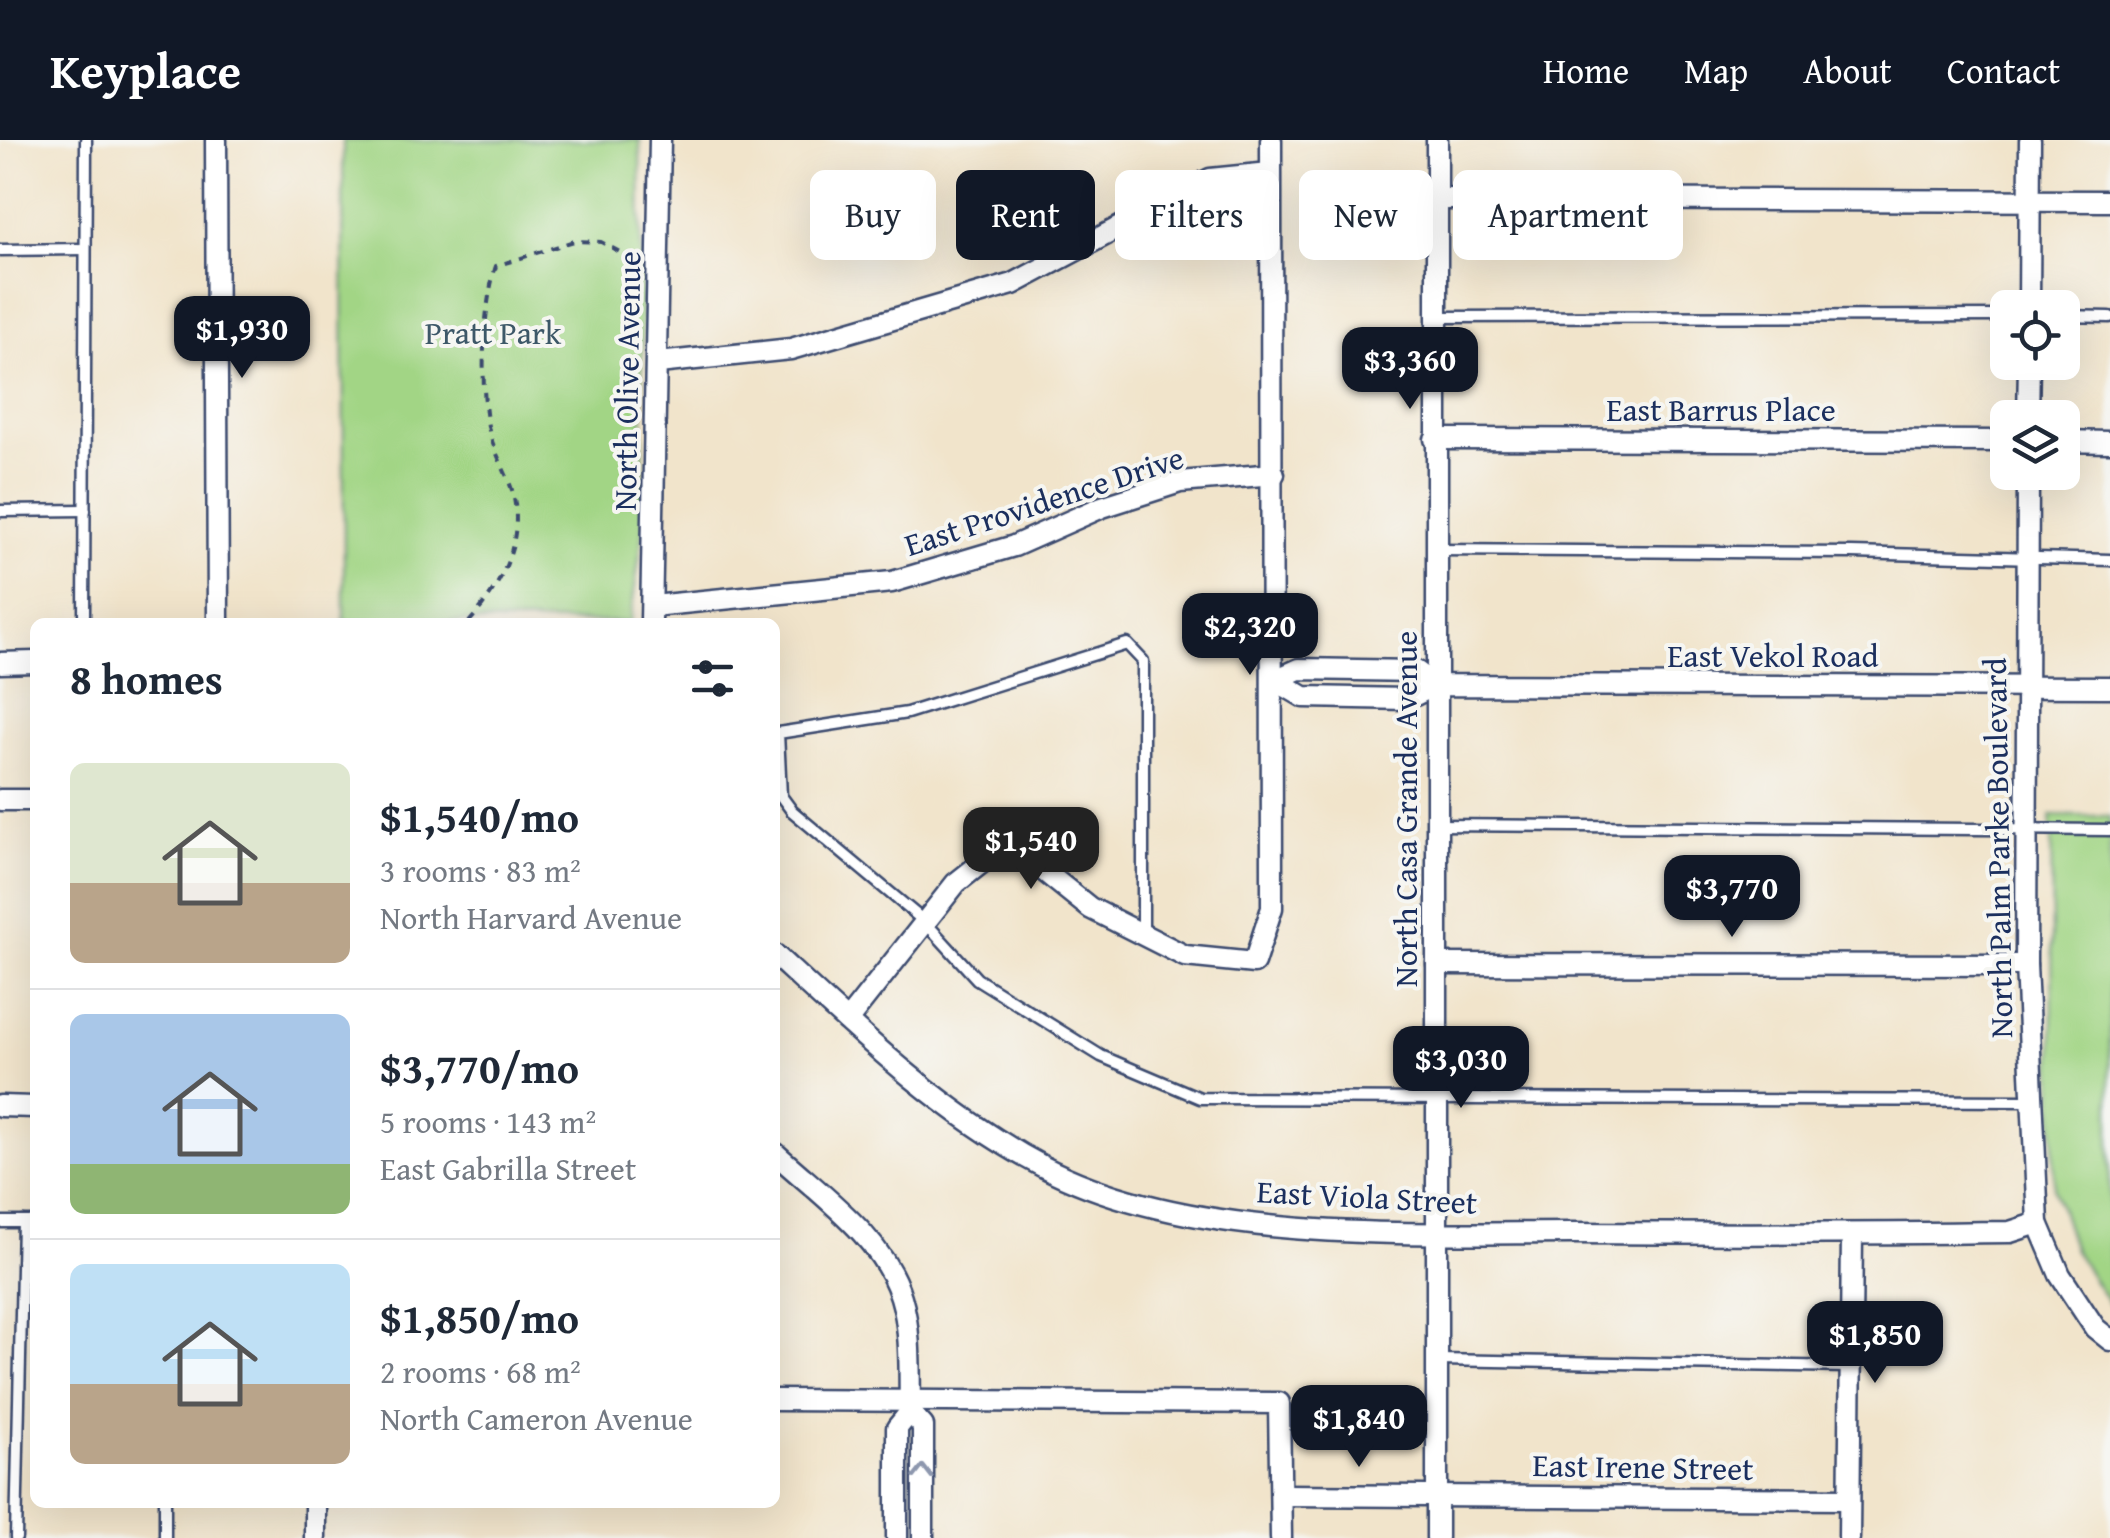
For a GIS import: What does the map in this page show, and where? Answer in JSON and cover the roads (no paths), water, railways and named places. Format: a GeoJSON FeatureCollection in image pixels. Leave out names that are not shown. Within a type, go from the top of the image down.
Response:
{"type":"FeatureCollection","features":[{"type":"Feature","properties":{"kind":"street"},"geometry":{"type":"LineString","coordinates":[[216,140],[218,618]]}},
{"type":"Feature","properties":{"kind":"street","name":"North Olive Avenue"},"geometry":{"type":"LineString","coordinates":[[652,614],[660,140]]}},
{"type":"Feature","properties":{"kind":"street"},"geometry":{"type":"LineString","coordinates":[[1270,140],[1270,170]]}},
{"type":"Feature","properties":{"kind":"street","name":"North Casa Grande Avenue"},"geometry":{"type":"LineString","coordinates":[[1436,140],[1437,1538]]}},
{"type":"Feature","properties":{"kind":"street"},"geometry":{"type":"LineString","coordinates":[[2029,290],[2030,140]]}},
{"type":"Feature","properties":{"kind":"street"},"geometry":{"type":"LineString","coordinates":[[1436,199],[2110,201]]}},
{"type":"Feature","properties":{"kind":"street"},"geometry":{"type":"LineString","coordinates":[[658,363],[791,350],[1013,284],[1115,230]]}},
{"type":"Feature","properties":{"kind":"street"},"geometry":{"type":"LineString","coordinates":[[846,1022],[956,883],[1008,842],[1090,908],[1185,956],[1254,964],[1272,908],[1275,680],[1271,260]]}},
{"type":"Feature","properties":{"kind":"street","name":"East Barrus Place"},"geometry":{"type":"LineString","coordinates":[[1435,439],[1990,440]]}},
{"type":"Feature","properties":{"kind":"street"},"geometry":{"type":"LineString","coordinates":[[2080,441],[2110,442]]}},
{"type":"Feature","properties":{"kind":"street","name":"East Providence Drive"},"geometry":{"type":"LineString","coordinates":[[652,614],[892,582],[1014,546],[1102,507],[1180,482],[1274,474]]}},
{"type":"Feature","properties":{"kind":"street","name":"North Palm Parke Boulevard"},"geometry":{"type":"LineString","coordinates":[[2028,490],[2026,966],[2038,1223]]}},
{"type":"Feature","properties":{"kind":"street"},"geometry":{"type":"LineString","coordinates":[[0,662],[30,662]]}},
{"type":"Feature","properties":{"kind":"street","name":"East Vekol Road"},"geometry":{"type":"LineString","coordinates":[[1275,680],[1299,668],[1416,671],[1436,685],[2110,688]]}},
{"type":"Feature","properties":{"kind":"street"},"geometry":{"type":"LineString","coordinates":[[0,800],[30,800]]}},
{"type":"Feature","properties":{"kind":"street","name":"East Viola Street"},"geometry":{"type":"LineString","coordinates":[[780,960],[846,1022],[946,1104],[1044,1167],[1157,1209],[1274,1226],[1435,1233],[2010,1232],[2038,1223]]}},
{"type":"Feature","properties":{"kind":"street"},"geometry":{"type":"LineString","coordinates":[[1437,964],[2026,966]]}},
{"type":"Feature","properties":{"kind":"street"},"geometry":{"type":"LineString","coordinates":[[0,1106],[30,1107]]}},
{"type":"Feature","properties":{"kind":"street"},"geometry":{"type":"LineString","coordinates":[[780,1158],[868,1240],[900,1295],[907,1327],[909,1405],[896,1428],[896,1538]]}},
{"type":"Feature","properties":{"kind":"street"},"geometry":{"type":"LineString","coordinates":[[2038,1223],[2060,1275],[2096,1328],[2110,1340]]}},
{"type":"Feature","properties":{"kind":"street"},"geometry":{"type":"LineString","coordinates":[[1849,1538],[1852,1234]]}},
{"type":"Feature","properties":{"kind":"street"},"geometry":{"type":"LineString","coordinates":[[780,1400],[909,1405],[1280,1402],[1281,1538]]}},
{"type":"Feature","properties":{"kind":"street"},"geometry":{"type":"LineString","coordinates":[[909,1405],[923,1426],[923,1538]]}},
{"type":"Feature","properties":{"kind":"street","name":"East Irene Street"},"geometry":{"type":"LineString","coordinates":[[1281,1495],[1848,1499]]}},
{"type":"Feature","properties":{"kind":"street"},"geometry":{"type":"LineString","coordinates":[[315,1508],[315,1538]]}},
{"type":"Feature","properties":{"kind":"lane"},"geometry":{"type":"LineString","coordinates":[[84,618],[86,140]]}},
{"type":"Feature","properties":{"kind":"lane"},"geometry":{"type":"LineString","coordinates":[[0,250],[86,249]]}},
{"type":"Feature","properties":{"kind":"lane"},"geometry":{"type":"LineString","coordinates":[[1436,317],[1990,316]]}},
{"type":"Feature","properties":{"kind":"lane"},"geometry":{"type":"LineString","coordinates":[[2080,316],[2110,317]]}},
{"type":"Feature","properties":{"kind":"lane"},"geometry":{"type":"LineString","coordinates":[[0,511],[86,510]]}},
{"type":"Feature","properties":{"kind":"lane"},"geometry":{"type":"LineString","coordinates":[[1435,550],[1852,553],[2110,560]]}},
{"type":"Feature","properties":{"kind":"lane"},"geometry":{"type":"LineString","coordinates":[[780,733],[924,708],[1126,644],[1144,661],[1144,935]]}},
{"type":"Feature","properties":{"kind":"lane"},"geometry":{"type":"LineString","coordinates":[[780,775],[781,796],[792,811],[925,922],[977,979],[1101,1056],[1200,1098],[2032,1102]]}},
{"type":"Feature","properties":{"kind":"lane"},"geometry":{"type":"LineString","coordinates":[[1436,825],[2110,830]]}},
{"type":"Feature","properties":{"kind":"lane"},"geometry":{"type":"LineString","coordinates":[[0,1222],[29,1222],[16,1538]]}},
{"type":"Feature","properties":{"kind":"lane"},"geometry":{"type":"LineString","coordinates":[[1436,1360],[1850,1366]]}},
{"type":"Feature","properties":{"kind":"lane"},"geometry":{"type":"LineString","coordinates":[[165,1538],[166,1508]]}},
{"type":"Feature","properties":{"kind":"park label","name":"Pratt Park"},"geometry":{"type":"Point","coordinates":[493,333]}}]}
